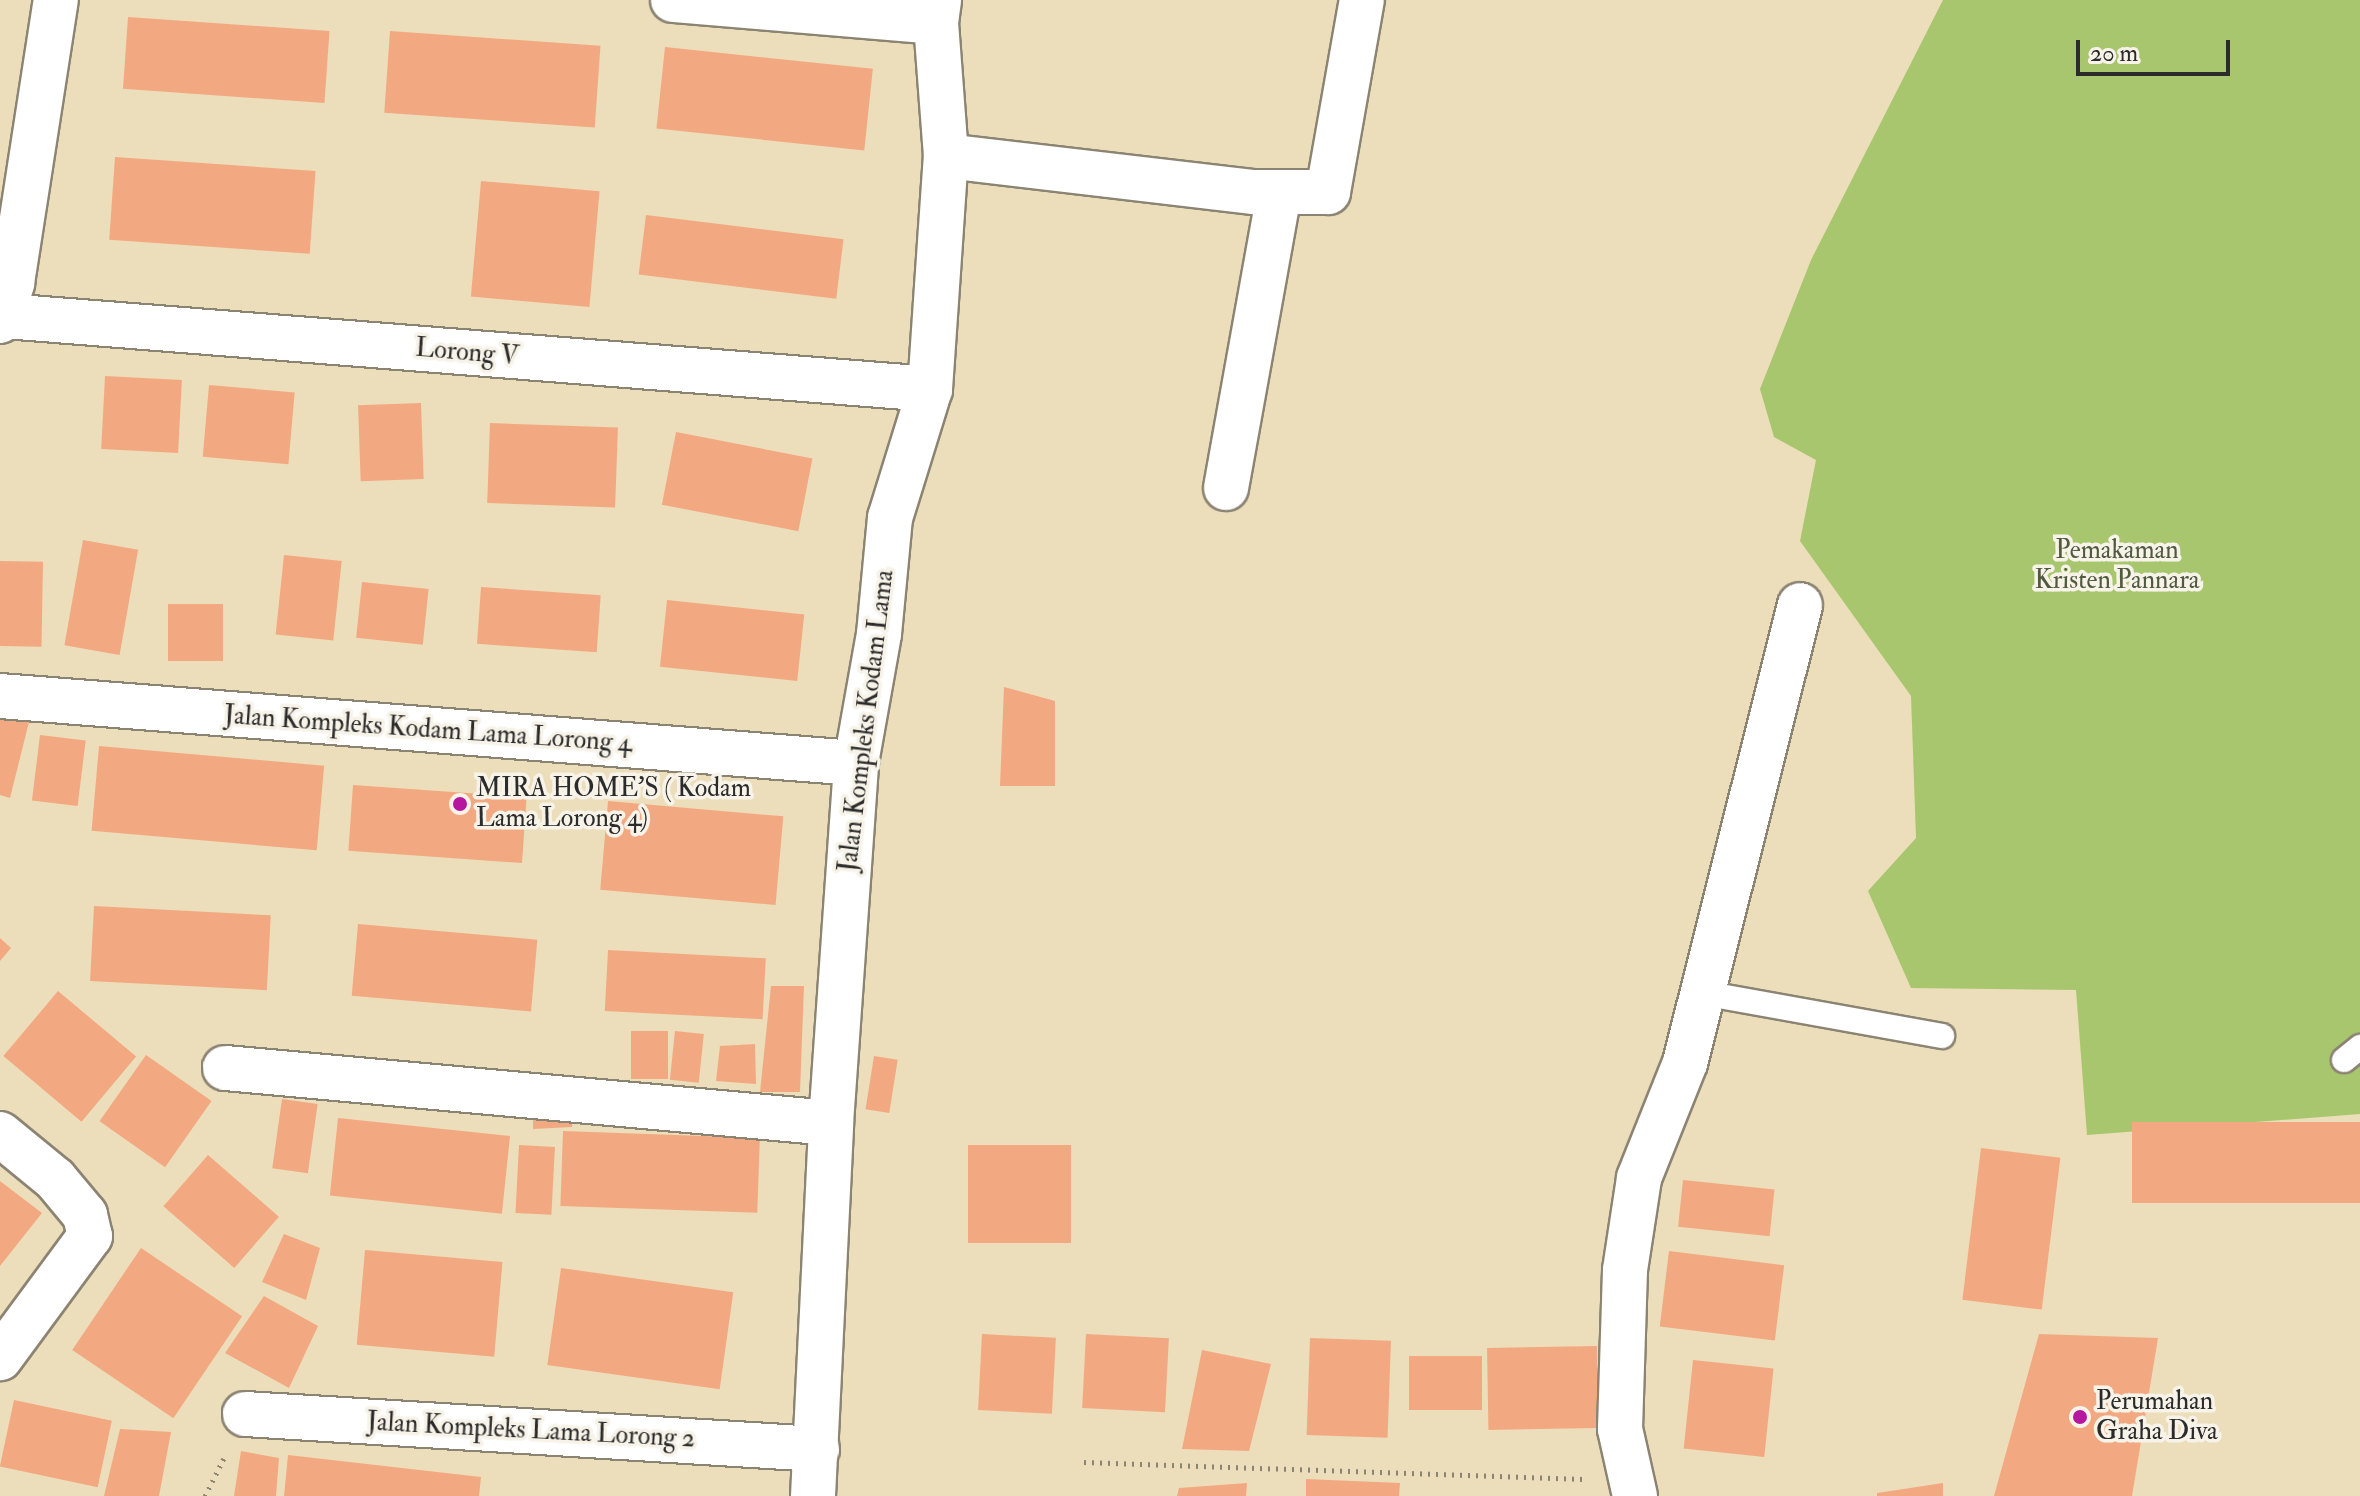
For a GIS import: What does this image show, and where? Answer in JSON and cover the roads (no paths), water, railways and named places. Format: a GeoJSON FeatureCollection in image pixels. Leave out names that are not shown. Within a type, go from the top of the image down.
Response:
{"type":"FeatureCollection","features":[{"type":"Feature","properties":{"kind":"street"},"geometry":{"type":"LineString","coordinates":[[3,319],[56,0]]}},
{"type":"Feature","properties":{"kind":"street"},"geometry":{"type":"LineString","coordinates":[[673,0],[937,11]]}},
{"type":"Feature","properties":{"kind":"street"},"geometry":{"type":"LineString","coordinates":[[946,156],[1279,193],[1328,192],[1362,0]]}},
{"type":"Feature","properties":{"kind":"street","name":"Jalan Kompleks Kodam Lama"},"geometry":{"type":"LineString","coordinates":[[813,1496],[831,1123],[856,763],[879,634],[890,518],[930,389],[946,156],[937,11]]}},
{"type":"Feature","properties":{"kind":"street"},"geometry":{"type":"LineString","coordinates":[[1226,488],[1279,193]]}},
{"type":"Feature","properties":{"kind":"street","name":"Lorong V"},"geometry":{"type":"LineString","coordinates":[[3,319],[930,389]]}},
{"type":"Feature","properties":{"kind":"street"},"geometry":{"type":"LineString","coordinates":[[1632,1488],[1620,1429],[1625,1270],[1639,1178],[1685,1063],[1800,605]]}},
{"type":"Feature","properties":{"kind":"street","name":"Jalan Kompleks Kodam Lama Lorong 4"},"geometry":{"type":"LineString","coordinates":[[0,696],[856,763]]}},
{"type":"Feature","properties":{"kind":"street"},"geometry":{"type":"LineString","coordinates":[[225,1068],[831,1123]]}},
{"type":"Feature","properties":{"kind":"street"},"geometry":{"type":"LineString","coordinates":[[0,1134],[55,1179],[85,1215],[90,1236],[0,1358]]}},
{"type":"Feature","properties":{"kind":"street","name":"Jalan Kompleks Lama Lorong 2"},"geometry":{"type":"LineString","coordinates":[[245,1414],[817,1449]]}},
{"type":"Feature","properties":{"kind":"lane"},"geometry":{"type":"LineString","coordinates":[[1703,993],[1942,1036]]}},
{"type":"Feature","properties":{"kind":"place","name":"MIRA HOME'S ( Kodam Lama Lorong 4)"},"geometry":{"type":"Point","coordinates":[460,804]}},
{"type":"Feature","properties":{"kind":"place","name":"Perumahan Graha Diva"},"geometry":{"type":"Point","coordinates":[2080,1417]}},
{"type":"Feature","properties":{"kind":"park label","name":"Pemakaman Kristen Pannara"},"geometry":{"type":"Point","coordinates":[2117,566]}}]}
